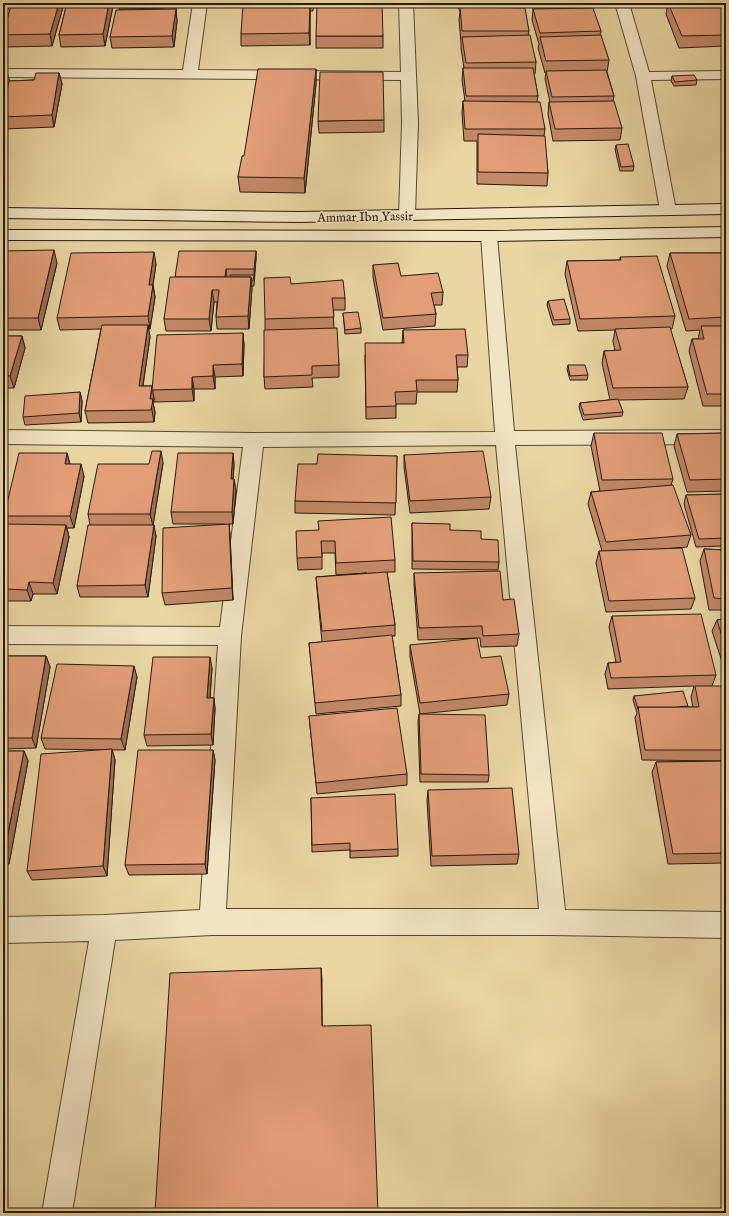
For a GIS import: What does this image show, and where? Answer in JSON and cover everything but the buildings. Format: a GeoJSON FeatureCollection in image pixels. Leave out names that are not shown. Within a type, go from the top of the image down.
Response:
{"type":"FeatureCollection","features":[{"type":"Feature","properties":{"kind":"street"},"geometry":{"type":"LineString","coordinates":[[190,74],[200,3]]}},
{"type":"Feature","properties":{"kind":"street"},"geometry":{"type":"LineString","coordinates":[[406,3],[410,123],[407,215]]}},
{"type":"Feature","properties":{"kind":"street"},"geometry":{"type":"LineString","coordinates":[[622,3],[643,76],[668,210]]}},
{"type":"Feature","properties":{"kind":"street"},"geometry":{"type":"LineString","coordinates":[[3,73],[409,76]]}},
{"type":"Feature","properties":{"kind":"street"},"geometry":{"type":"LineString","coordinates":[[643,76],[726,75]]}},
{"type":"Feature","properties":{"kind":"street","name":"Ammar Ibn Yassir"},"geometry":{"type":"LineString","coordinates":[[3,214],[300,217],[726,209]]}},
{"type":"Feature","properties":{"kind":"street","name":"Ammar Ibn Yassir"},"geometry":{"type":"LineString","coordinates":[[3,235],[490,236],[726,232]]}},
{"type":"Feature","properties":{"kind":"street"},"geometry":{"type":"LineString","coordinates":[[490,236],[505,440],[553,922]]}},
{"type":"Feature","properties":{"kind":"street"},"geometry":{"type":"LineString","coordinates":[[3,437],[254,440],[505,440],[726,437]]}},
{"type":"Feature","properties":{"kind":"street"},"geometry":{"type":"LineString","coordinates":[[212,922],[230,636],[254,440]]}},
{"type":"Feature","properties":{"kind":"street"},"geometry":{"type":"LineString","coordinates":[[3,635],[230,636]]}},
{"type":"Feature","properties":{"kind":"street"},"geometry":{"type":"LineString","coordinates":[[3,930],[104,928],[212,922],[553,922],[726,925]]}},
{"type":"Feature","properties":{"kind":"street"},"geometry":{"type":"LineString","coordinates":[[57,1213],[104,928]]}}]}
